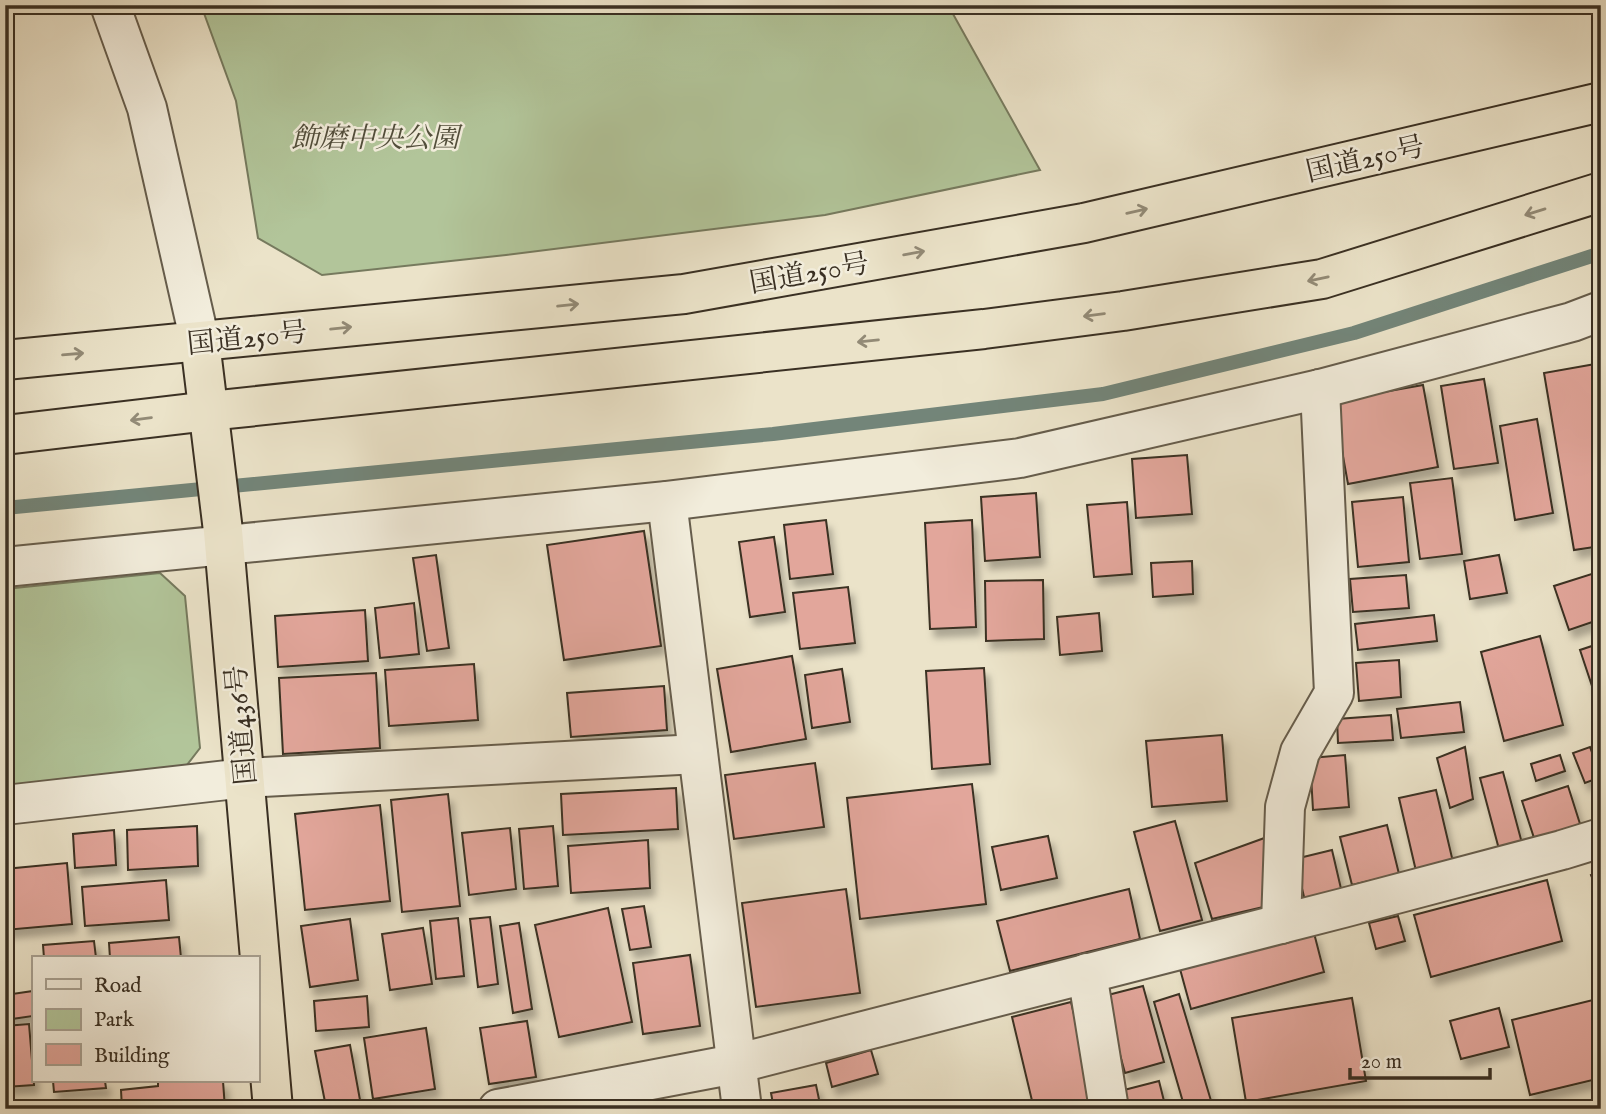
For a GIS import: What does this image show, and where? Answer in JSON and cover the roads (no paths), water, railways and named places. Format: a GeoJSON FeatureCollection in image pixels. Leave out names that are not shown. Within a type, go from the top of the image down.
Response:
{"type":"FeatureCollection","features":[{"type":"Feature","properties":{"kind":"highway","name":"国道250号"},"geometry":{"type":"LineString","coordinates":[[5,360],[684,294],[1084,223],[1601,102]]}},
{"type":"Feature","properties":{"kind":"highway"},"geometry":{"type":"LineString","coordinates":[[5,435],[1123,311],[1322,279],[1601,192]]}},
{"type":"Feature","properties":{"kind":"highway","name":"国道436号"},"geometry":{"type":"LineString","coordinates":[[200,342],[223,539],[273,1109]]}},
{"type":"Feature","properties":{"kind":"street"},"geometry":{"type":"LineString","coordinates":[[110,5],[147,108],[200,342]]}},
{"type":"Feature","properties":{"kind":"street"},"geometry":{"type":"LineString","coordinates":[[5,567],[223,539],[667,501],[1020,458],[1320,389],[1572,322],[1601,311]]}},
{"type":"Feature","properties":{"kind":"street"},"geometry":{"type":"LineString","coordinates":[[1281,923],[1285,807],[1300,752],[1334,693],[1320,389]]}},
{"type":"Feature","properties":{"kind":"street"},"geometry":{"type":"LineString","coordinates":[[667,501],[742,1109]]}},
{"type":"Feature","properties":{"kind":"street"},"geometry":{"type":"LineString","coordinates":[[5,805],[245,778],[698,754]]}},
{"type":"Feature","properties":{"kind":"street"},"geometry":{"type":"LineString","coordinates":[[498,1109],[735,1064],[1601,838]]}},
{"type":"Feature","properties":{"kind":"street"},"geometry":{"type":"LineString","coordinates":[[1087,973],[1109,1109]]}},
{"type":"Feature","properties":{"kind":"waterway"},"geometry":{"type":"LineString","coordinates":[[5,508],[773,434],[1103,394],[1354,333],[1601,253]]}},
{"type":"Feature","properties":{"kind":"park label","name":"飾磨中央公園"},"geometry":{"type":"Point","coordinates":[375,137]}}]}
